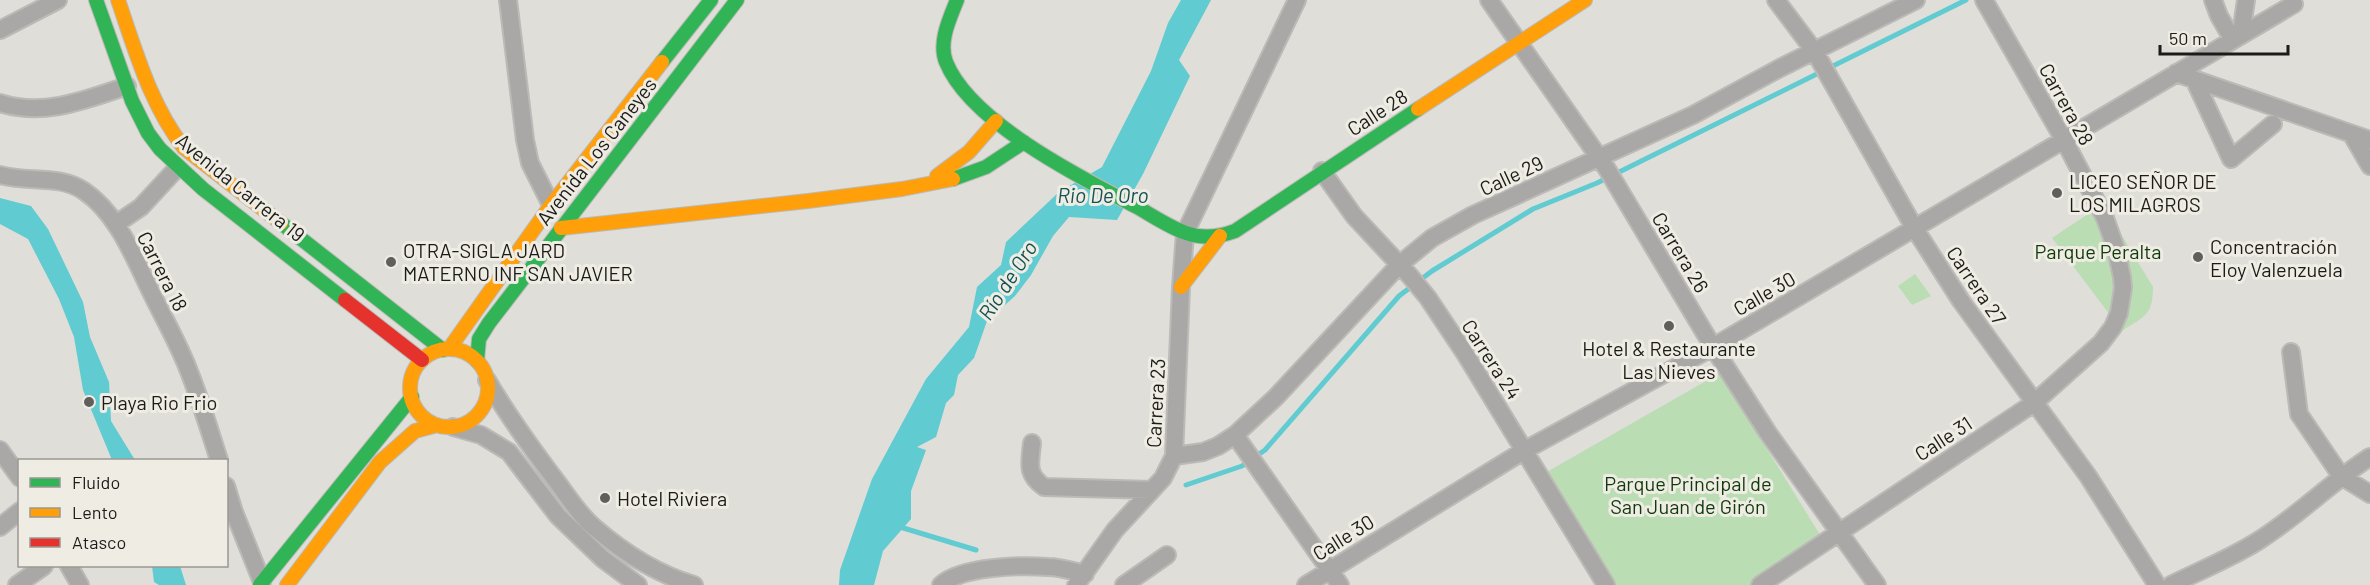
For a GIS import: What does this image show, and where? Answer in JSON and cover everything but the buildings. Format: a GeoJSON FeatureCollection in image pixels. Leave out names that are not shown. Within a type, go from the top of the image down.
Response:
{"type":"FeatureCollection","features":[{"type":"Feature","properties":{"kind":"street"},"geometry":{"type":"LineString","coordinates":[[0,30],[58,0]]}},
{"type":"Feature","properties":{"kind":"street","name":"Avenida Carrera 19"},"geometry":{"type":"LineString","coordinates":[[96,0],[127,86],[148,132],[177,168],[422,360]]}},
{"type":"Feature","properties":{"kind":"street","name":"Avenida Carrera 19"},"geometry":{"type":"LineString","coordinates":[[118,0],[152,92],[173,136],[184,148],[446,350]]}},
{"type":"Feature","properties":{"kind":"street"},"geometry":{"type":"LineString","coordinates":[[508,0],[525,140],[530,163],[551,205]]}},
{"type":"Feature","properties":{"kind":"street","name":"Avenida Los Caneyes"},"geometry":{"type":"LineString","coordinates":[[446,350],[551,205],[711,0]]}},
{"type":"Feature","properties":{"kind":"street","name":"Avenida Los Caneyes"},"geometry":{"type":"LineString","coordinates":[[477,361],[479,339],[489,323],[737,0]]}},
{"type":"Feature","properties":{"kind":"street"},"geometry":{"type":"LineString","coordinates":[[957,0],[946,33],[945,61],[954,79],[968,97],[996,121],[1042,154],[1185,233],[1203,238],[1220,237]]}},
{"type":"Feature","properties":{"kind":"street"},"geometry":{"type":"LineString","coordinates":[[1185,233],[1296,0]]}},
{"type":"Feature","properties":{"kind":"street","name":"Carrera 26"},"geometry":{"type":"LineString","coordinates":[[1489,0],[1603,164],[1713,347],[1768,433],[1877,585]]}},
{"type":"Feature","properties":{"kind":"street","name":"Calle 28"},"geometry":{"type":"LineString","coordinates":[[1220,237],[1235,231],[1322,171],[1585,0]]}},
{"type":"Feature","properties":{"kind":"street","name":"Carrera 27"},"geometry":{"type":"LineString","coordinates":[[1776,0],[1818,57],[1914,229],[1961,301],[2088,476],[2157,585]]}},
{"type":"Feature","properties":{"kind":"street","name":"Calle 29"},"geometry":{"type":"LineString","coordinates":[[1174,456],[1203,452],[1235,435],[1405,270],[1432,238],[1473,215],[1603,164],[1780,68],[1818,57],[1916,0]]}},
{"type":"Feature","properties":{"kind":"street"},"geometry":{"type":"LineString","coordinates":[[2213,0],[2219,16],[2237,37]]}},
{"type":"Feature","properties":{"kind":"street"},"geometry":{"type":"LineString","coordinates":[[2237,37],[2247,0]]}},
{"type":"Feature","properties":{"kind":"street","name":"Carrera 28"},"geometry":{"type":"LineString","coordinates":[[1987,4],[2064,140],[2104,218],[2116,249],[2122,277],[2122,300]]}},
{"type":"Feature","properties":{"kind":"street","name":"Calle 30"},"geometry":{"type":"LineString","coordinates":[[1305,585],[1525,450],[1713,347],[2294,4]]}},
{"type":"Feature","properties":{"kind":"street"},"geometry":{"type":"LineString","coordinates":[[2176,73],[2370,140]]}},
{"type":"Feature","properties":{"kind":"street"},"geometry":{"type":"LineString","coordinates":[[2194,79],[2231,159],[2273,124]]}},
{"type":"Feature","properties":{"kind":"street"},"geometry":{"type":"LineString","coordinates":[[0,103],[33,109],[56,108],[127,86]]}},
{"type":"Feature","properties":{"kind":"street"},"geometry":{"type":"LineString","coordinates":[[922,185],[964,158],[996,121]]}},
{"type":"Feature","properties":{"kind":"street"},"geometry":{"type":"LineString","coordinates":[[2352,135],[2370,166]]}},
{"type":"Feature","properties":{"kind":"street"},"geometry":{"type":"LineString","coordinates":[[561,228],[793,203],[922,185],[961,177],[984,169],[1005,157],[1024,142]]}},
{"type":"Feature","properties":{"kind":"street"},"geometry":{"type":"LineString","coordinates":[[116,224],[141,207],[177,168]]}},
{"type":"Feature","properties":{"kind":"street","name":"Carrera 24"},"geometry":{"type":"LineString","coordinates":[[1322,171],[1354,216],[1428,298],[1525,450],[1606,585]]}},
{"type":"Feature","properties":{"kind":"street","name":"Carrera 18"},"geometry":{"type":"LineString","coordinates":[[0,175],[27,180],[58,180],[72,184],[96,201],[116,224],[190,372],[219,459]]}},
{"type":"Feature","properties":{"kind":"street","name":"Carrera 23"},"geometry":{"type":"LineString","coordinates":[[1081,581],[1115,530],[1163,478],[1174,456],[1185,233]]}},
{"type":"Feature","properties":{"kind":"street"},"geometry":{"type":"LineString","coordinates":[[1181,287],[1220,237]]}},
{"type":"Feature","properties":{"kind":"street","name":"Calle 31"},"geometry":{"type":"LineString","coordinates":[[1760,585],[2034,403],[2061,381],[2108,335],[2122,300]]}},
{"type":"Feature","properties":{"kind":"street"},"geometry":{"type":"LineString","coordinates":[[638,585],[597,553],[558,516],[509,452],[481,435],[445,426],[421,414],[412,398],[413,378],[422,360],[432,353],[446,350],[464,352],[477,361],[506,412],[594,528],[651,568],[670,578],[694,585]]}},
{"type":"Feature","properties":{"kind":"street"},"geometry":{"type":"LineString","coordinates":[[2291,352],[2299,414],[2341,476],[2370,494]]}},
{"type":"Feature","properties":{"kind":"street"},"geometry":{"type":"LineString","coordinates":[[287,585],[380,462],[399,443],[416,431],[473,419],[480,411],[488,391],[487,380]]}},
{"type":"Feature","properties":{"kind":"street"},"geometry":{"type":"LineString","coordinates":[[228,492],[261,583],[412,398]]}},
{"type":"Feature","properties":{"kind":"street"},"geometry":{"type":"LineString","coordinates":[[1235,435],[1340,585]]}},
{"type":"Feature","properties":{"kind":"street"},"geometry":{"type":"LineString","coordinates":[[1032,443],[1030,472],[1035,481],[1044,487],[1152,490]]}},
{"type":"Feature","properties":{"kind":"street"},"geometry":{"type":"LineString","coordinates":[[0,450],[18,475]]}},
{"type":"Feature","properties":{"kind":"street"},"geometry":{"type":"LineString","coordinates":[[2170,585],[2257,542],[2307,506],[2341,476],[2370,457]]}},
{"type":"Feature","properties":{"kind":"street"},"geometry":{"type":"LineString","coordinates":[[0,527],[18,514]]}},
{"type":"Feature","properties":{"kind":"street"},"geometry":{"type":"LineString","coordinates":[[1124,585],[1167,555]]}},
{"type":"Feature","properties":{"kind":"street"},"geometry":{"type":"LineString","coordinates":[[17,585],[43,567]]}},
{"type":"Feature","properties":{"kind":"street"},"geometry":{"type":"LineString","coordinates":[[70,567],[80,585]]}},
{"type":"Feature","properties":{"kind":"street"},"geometry":{"type":"LineString","coordinates":[[941,585],[946,580],[967,574],[1008,567],[1050,567],[1081,581]]}},
{"type":"Feature","properties":{"kind":"green space","name":"Parque Peralta"},"geometry":{"type":"Polygon","coordinates":[[[2103,204],[2153,287],[2149,310],[2122,331],[2052,238],[2103,204]]]}},
{"type":"Feature","properties":{"kind":"green space"},"geometry":{"type":"Polygon","coordinates":[[[1915,274],[1931,296],[1912,305],[1898,286],[1915,274]]]}},
{"type":"Feature","properties":{"kind":"green space","name":"Parque Principal de San Juan de Girón"},"geometry":{"type":"Polygon","coordinates":[[[1720,373],[1822,538],[1752,585],[1611,585],[1545,473],[1720,373]]]}},
{"type":"Feature","properties":{"kind":"water","name":"Rio De Oro"},"geometry":{"type":"Polygon","coordinates":[[[1181,0],[1211,0],[1179,60],[1190,76],[1143,174],[1117,220],[1069,217],[1053,236],[1031,275],[1015,296],[987,321],[974,358],[958,375],[954,395],[946,403],[936,437],[917,447],[926,450],[911,491],[911,519],[883,551],[874,585],[839,585],[840,570],[872,479],[926,379],[969,327],[977,287],[1001,265],[1006,242],[1059,192],[1102,167],[1151,71],[1168,23],[1181,0]]]}},
{"type":"Feature","properties":{"kind":"water"},"geometry":{"type":"Polygon","coordinates":[[[0,198],[31,206],[48,229],[83,302],[90,337],[109,382],[111,421],[134,459],[112,459],[83,390],[74,337],[59,299],[28,239],[0,224],[0,198]]]}},
{"type":"Feature","properties":{"kind":"water"},"geometry":{"type":"Polygon","coordinates":[[[152,567],[180,567],[186,585],[159,585],[154,582],[152,567]]]}},
{"type":"Feature","properties":{"kind":"waterway"},"geometry":{"type":"LineString","coordinates":[[1186,485],[1242,466],[1265,450],[1399,296],[1432,271],[1533,209],[1597,183],[1966,0]]}},
{"type":"Feature","properties":{"kind":"waterway"},"geometry":{"type":"LineString","coordinates":[[900,527],[976,550]]}},
{"type":"Feature","properties":{"kind":"traffic: fast"},"geometry":{"type":"LineString","coordinates":[[96,0],[132,101],[148,133],[160,149],[203,189],[345,300]]}},
{"type":"Feature","properties":{"kind":"traffic: fast"},"geometry":{"type":"LineString","coordinates":[[662,62],[711,0]]}},
{"type":"Feature","properties":{"kind":"traffic: fast"},"geometry":{"type":"LineString","coordinates":[[477,361],[479,339],[489,323],[737,0]]}},
{"type":"Feature","properties":{"kind":"traffic: fast"},"geometry":{"type":"LineString","coordinates":[[957,0],[944,38],[944,54],[959,84],[978,106],[1002,127],[1058,164],[1167,225],[1192,235],[1210,237],[1235,231],[1418,109]]}},
{"type":"Feature","properties":{"kind":"traffic: fast"},"geometry":{"type":"LineString","coordinates":[[953,179],[986,167],[1024,142]]}},
{"type":"Feature","properties":{"kind":"traffic: fast"},"geometry":{"type":"LineString","coordinates":[[281,223],[443,350]]}},
{"type":"Feature","properties":{"kind":"traffic: fast"},"geometry":{"type":"LineString","coordinates":[[260,585],[412,397]]}},
{"type":"Feature","properties":{"kind":"traffic: slow"},"geometry":{"type":"LineString","coordinates":[[118,0],[153,96],[184,148],[281,223]]}},
{"type":"Feature","properties":{"kind":"traffic: slow"},"geometry":{"type":"LineString","coordinates":[[1418,109],[1585,0]]}},
{"type":"Feature","properties":{"kind":"traffic: slow"},"geometry":{"type":"LineString","coordinates":[[449,349],[551,205],[662,62]]}},
{"type":"Feature","properties":{"kind":"traffic: slow"},"geometry":{"type":"LineString","coordinates":[[937,176],[969,152],[996,121]]}},
{"type":"Feature","properties":{"kind":"traffic: slow"},"geometry":{"type":"LineString","coordinates":[[561,228],[808,201],[902,189],[953,179]]}},
{"type":"Feature","properties":{"kind":"traffic: slow"},"geometry":{"type":"LineString","coordinates":[[1181,287],[1220,236]]}},
{"type":"Feature","properties":{"kind":"traffic: slow"},"geometry":{"type":"LineString","coordinates":[[449,349],[464,352],[476,361],[485,373],[488,388],[485,403],[476,415],[464,424],[449,427],[434,424],[422,415],[413,403],[410,388],[413,373],[422,361],[434,352],[449,349]]}},
{"type":"Feature","properties":{"kind":"traffic: slow"},"geometry":{"type":"LineString","coordinates":[[287,585],[380,462],[415,431],[437,425]]}},
{"type":"Feature","properties":{"kind":"traffic: jam"},"geometry":{"type":"LineString","coordinates":[[345,300],[422,360]]}},
{"type":"Feature","properties":{"kind":"place","name":"LICEO SEÑOR DE LOS MILAGROS"},"geometry":{"type":"Point","coordinates":[2057,193]}},
{"type":"Feature","properties":{"kind":"place","name":"Concentración Eloy Valenzuela"},"geometry":{"type":"Point","coordinates":[2198,257]}},
{"type":"Feature","properties":{"kind":"place","name":"OTRA-SIGLA JARD MATERNO INF SAN JAVIER"},"geometry":{"type":"Point","coordinates":[391,262]}},
{"type":"Feature","properties":{"kind":"place","name":"Hotel & Restaurante Las Nieves"},"geometry":{"type":"Point","coordinates":[1669,326]}},
{"type":"Feature","properties":{"kind":"place","name":"Playa Rio Frio"},"geometry":{"type":"Point","coordinates":[89,402]}},
{"type":"Feature","properties":{"kind":"place","name":"Hotel Riviera"},"geometry":{"type":"Point","coordinates":[605,498]}},
{"type":"Feature","properties":{"kind":"water label","name":"Río de Oro"},"geometry":{"type":"Point","coordinates":[1007,280]}}]}
